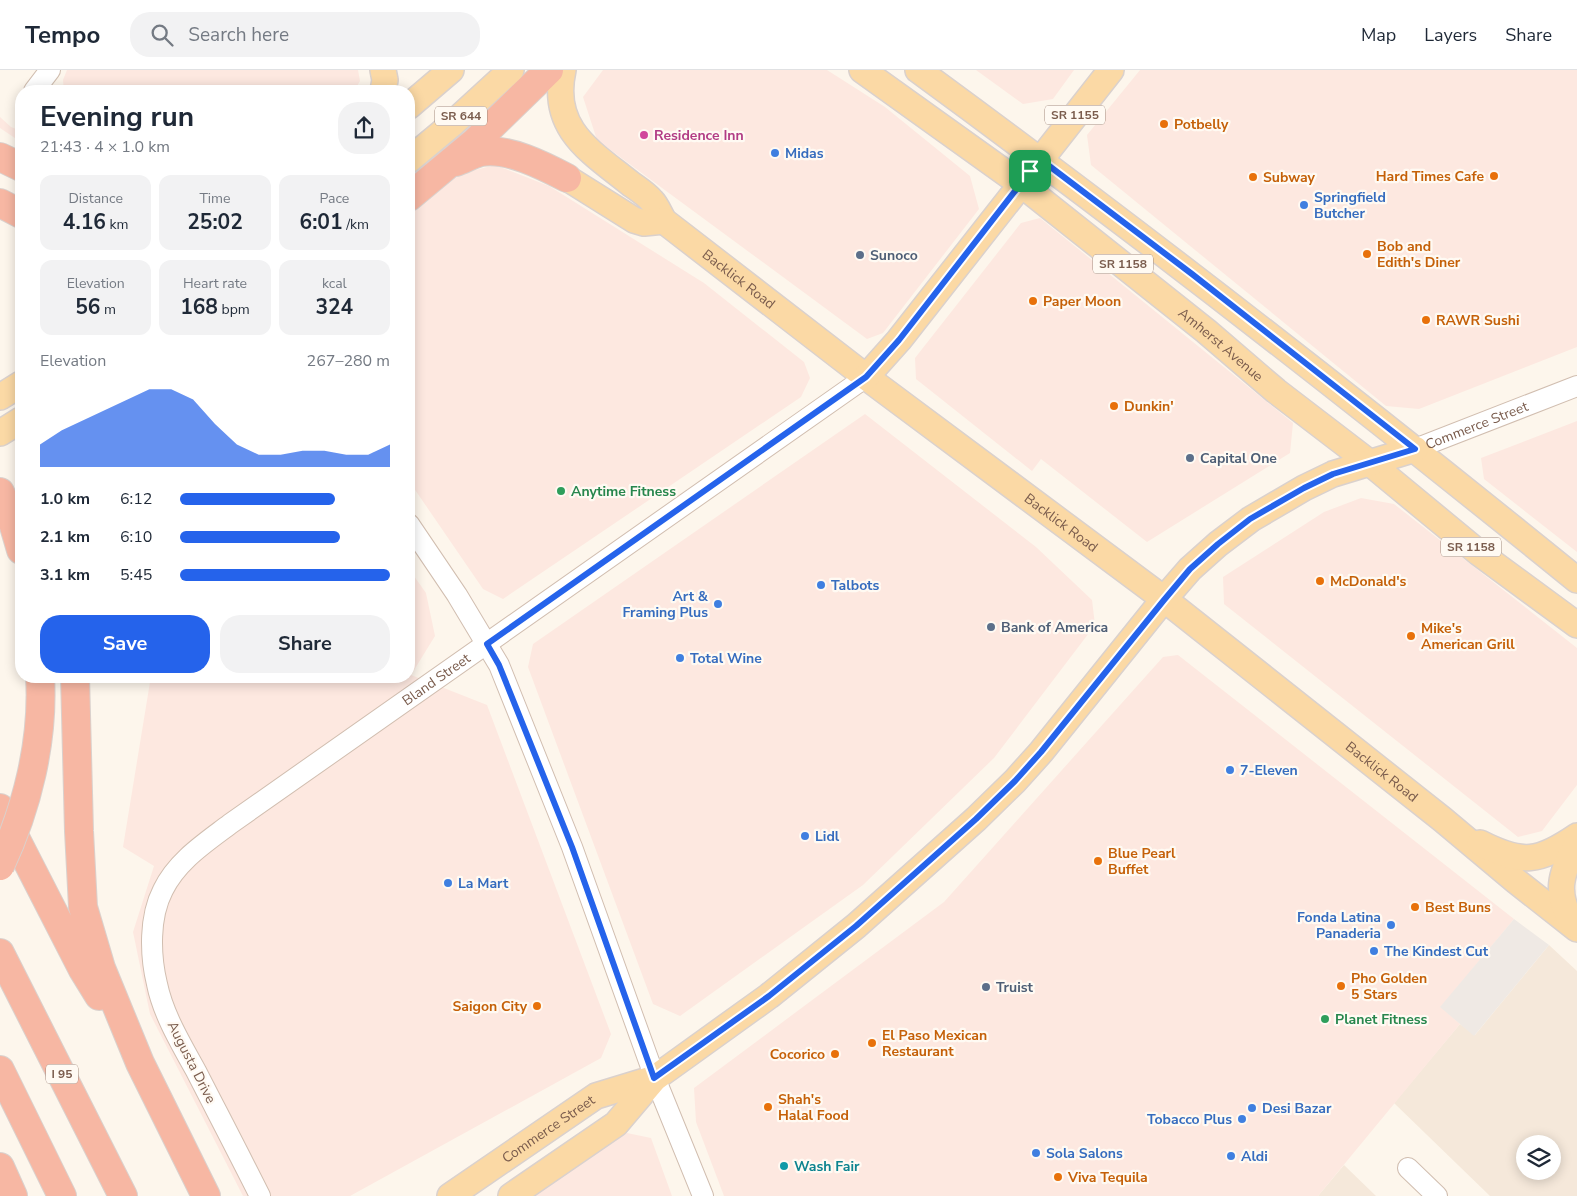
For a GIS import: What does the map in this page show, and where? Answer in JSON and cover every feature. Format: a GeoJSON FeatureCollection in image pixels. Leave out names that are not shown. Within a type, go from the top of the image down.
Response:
{"type":"FeatureCollection","features":[{"type":"Feature","properties":{"kind":"highway"},"geometry":{"type":"LineString","coordinates":[[415,192],[448,166],[549,70]]}},
{"type":"Feature","properties":{"kind":"highway"},"geometry":{"type":"LineString","coordinates":[[448,166],[481,152],[502,152],[567,178]]}},
{"type":"Feature","properties":{"kind":"highway"},"geometry":{"type":"LineString","coordinates":[[0,157],[15,164]]}},
{"type":"Feature","properties":{"kind":"highway"},"geometry":{"type":"LineString","coordinates":[[0,203],[15,211]]}},
{"type":"Feature","properties":{"kind":"highway"},"geometry":{"type":"LineString","coordinates":[[0,492],[15,530]]}},
{"type":"Feature","properties":{"kind":"highway"},"geometry":{"type":"LineString","coordinates":[[0,866],[15,832],[33,766],[38,728],[40,683]]}},
{"type":"Feature","properties":{"kind":"highway"},"geometry":{"type":"LineString","coordinates":[[75,683],[83,907],[101,968],[140,1064],[206,1196]]}},
{"type":"Feature","properties":{"kind":"highway"},"geometry":{"type":"LineString","coordinates":[[0,808],[83,970],[140,1064]]}},
{"type":"Feature","properties":{"kind":"highway","name":"I 95"},"geometry":{"type":"LineString","coordinates":[[0,953],[123,1196]]}},
{"type":"Feature","properties":{"kind":"highway"},"geometry":{"type":"LineString","coordinates":[[0,1070],[62,1196]]}},
{"type":"Feature","properties":{"kind":"highway"},"geometry":{"type":"LineString","coordinates":[[0,1167],[13,1196]]}},
{"type":"Feature","properties":{"kind":"highway"},"geometry":{"type":"LineString","coordinates":[[0,1186],[5,1196]]}},
{"type":"Feature","properties":{"kind":"main road"},"geometry":{"type":"LineString","coordinates":[[383,70],[385,85]]}},
{"type":"Feature","properties":{"kind":"main road","name":"SR 644"},"geometry":{"type":"LineString","coordinates":[[415,101],[451,70]]}},
{"type":"Feature","properties":{"kind":"main road","name":"SR 644"},"geometry":{"type":"LineString","coordinates":[[415,155],[511,70]]}},
{"type":"Feature","properties":{"kind":"main road","name":"Backlick Road"},"geometry":{"type":"LineString","coordinates":[[564,70],[560,85],[561,102],[566,121],[586,148],[652,201],[664,221],[866,377],[1164,600],[1456,830],[1577,929]]}},
{"type":"Feature","properties":{"kind":"main road","name":"Amherst Avenue"},"geometry":{"type":"LineString","coordinates":[[862,70],[1022,184],[1479,553],[1577,625]]}},
{"type":"Feature","properties":{"kind":"main road","name":"SR 1158"},"geometry":{"type":"LineString","coordinates":[[918,70],[1192,274],[1415,449],[1577,580]]}},
{"type":"Feature","properties":{"kind":"main road","name":"Bland Street"},"geometry":{"type":"LineString","coordinates":[[866,377],[899,340],[1111,70]]}},
{"type":"Feature","properties":{"kind":"main road"},"geometry":{"type":"LineString","coordinates":[[567,178],[634,220],[644,223],[664,221]]}},
{"type":"Feature","properties":{"kind":"main road"},"geometry":{"type":"LineString","coordinates":[[0,397],[15,388]]}},
{"type":"Feature","properties":{"kind":"main road"},"geometry":{"type":"LineString","coordinates":[[0,433],[15,424]]}},
{"type":"Feature","properties":{"kind":"main road","name":"Commerce Street"},"geometry":{"type":"LineString","coordinates":[[511,1196],[616,1124],[654,1078],[776,991],[856,926],[976,819],[1015,781],[1041,752],[1190,569],[1218,544],[1250,519],[1283,499],[1333,474],[1415,449]]}},
{"type":"Feature","properties":{"kind":"main road","name":"Backlick Road"},"geometry":{"type":"LineString","coordinates":[[1456,830],[1490,848],[1509,855],[1527,858],[1544,855],[1577,836]]}},
{"type":"Feature","properties":{"kind":"main road"},"geometry":{"type":"LineString","coordinates":[[1577,844],[1565,868],[1561,884],[1564,908],[1577,929]]}},
{"type":"Feature","properties":{"kind":"main road","name":"Commerce Street"},"geometry":{"type":"LineString","coordinates":[[450,1196],[596,1096],[654,1078]]}},
{"type":"Feature","properties":{"kind":"street"},"geometry":{"type":"LineString","coordinates":[[39,85],[50,70]]}},
{"type":"Feature","properties":{"kind":"street","name":"Bland Street"},"geometry":{"type":"LineString","coordinates":[[154,920],[162,891],[175,872],[193,852],[230,824],[866,377]]}},
{"type":"Feature","properties":{"kind":"street","name":"Commerce Street"},"geometry":{"type":"LineString","coordinates":[[1415,449],[1577,386]]}},
{"type":"Feature","properties":{"kind":"street"},"geometry":{"type":"LineString","coordinates":[[415,533],[452,588],[499,665],[572,847],[654,1078],[703,1196]]}},
{"type":"Feature","properties":{"kind":"street","name":"Augusta Drive"},"geometry":{"type":"LineString","coordinates":[[154,920],[154,968],[162,1001],[183,1047],[260,1196]]}},
{"type":"Feature","properties":{"kind":"street"},"geometry":{"type":"LineString","coordinates":[[1408,1168],[1437,1196]]}},
{"type":"Feature","properties":{"kind":"shaded area"},"geometry":{"type":"Polygon","coordinates":[[[67,70],[358,70],[360,81],[358,85],[63,85],[63,80],[67,70]]]}},
{"type":"Feature","properties":{"kind":"shaded area"},"geometry":{"type":"Polygon","coordinates":[[[603,70],[827,70],[885,107],[970,176],[979,209],[883,333],[867,339],[597,140],[583,97],[603,70]]]}},
{"type":"Feature","properties":{"kind":"shaded area"},"geometry":{"type":"Polygon","coordinates":[[[976,70],[1074,70],[1053,99],[1023,104],[976,70]]]}},
{"type":"Feature","properties":{"kind":"shaded area"},"geometry":{"type":"Polygon","coordinates":[[[1140,70],[1577,70],[1577,347],[1419,409],[1386,406],[1091,165],[1087,135],[1140,70]]]}},
{"type":"Feature","properties":{"kind":"shaded area"},"geometry":{"type":"Polygon","coordinates":[[[0,117],[15,129],[15,138],[0,128],[0,117]]]}},
{"type":"Feature","properties":{"kind":"shaded area"},"geometry":{"type":"Polygon","coordinates":[[[495,165],[549,186],[704,283],[804,362],[810,378],[801,397],[503,599],[483,589],[415,490],[415,207],[455,175],[495,165]]]}},
{"type":"Feature","properties":{"kind":"shaded area"},"geometry":{"type":"Polygon","coordinates":[[[1040,218],[1293,423],[1290,453],[1147,542],[1041,459],[1032,471],[916,379],[915,358],[1021,223],[1040,218]]]}},
{"type":"Feature","properties":{"kind":"shaded area"},"geometry":{"type":"Polygon","coordinates":[[[865,414],[1036,547],[1092,600],[1095,625],[994,758],[863,885],[680,1016],[653,1004],[528,667],[533,644],[865,414]]]}},
{"type":"Feature","properties":{"kind":"shaded area"},"geometry":{"type":"Polygon","coordinates":[[[1577,421],[1577,552],[1484,479],[1481,458],[1577,421]]]}},
{"type":"Feature","properties":{"kind":"shaded area"},"geometry":{"type":"Polygon","coordinates":[[[1361,498],[1394,504],[1577,648],[1577,785],[1542,831],[1518,837],[1224,604],[1223,577],[1324,512],[1361,498]]]}},
{"type":"Feature","properties":{"kind":"shaded area"},"geometry":{"type":"Polygon","coordinates":[[[415,577],[426,593],[435,636],[415,668],[415,577]]]}},
{"type":"Feature","properties":{"kind":"shaded area"},"geometry":{"type":"Polygon","coordinates":[[[1178,655],[1514,919],[1441,1007],[1460,1024],[1318,1196],[724,1196],[696,1122],[694,1088],[944,902],[1163,657],[1178,655]]]}},
{"type":"Feature","properties":{"kind":"shaded area"},"geometry":{"type":"Polygon","coordinates":[[[415,677],[487,705],[611,1034],[601,1058],[350,1196],[243,1196],[150,1014],[133,932],[154,866],[123,847],[150,683],[415,683],[415,677]]]}},
{"type":"Feature","properties":{"kind":"shaded area"},"geometry":{"type":"Polygon","coordinates":[[[1514,919],[1549,945],[1474,1036],[1440,1007],[1514,919]]]}},
{"type":"Feature","properties":{"kind":"shaded area"},"geometry":{"type":"Polygon","coordinates":[[[1549,945],[1577,971],[1577,1196],[1490,1196],[1394,1103],[1460,1024],[1475,1035],[1549,945]]]}},
{"type":"Feature","properties":{"kind":"shaded area"},"geometry":{"type":"Polygon","coordinates":[[[627,1133],[651,1138],[672,1196],[528,1196],[627,1133]]]}},
{"type":"Feature","properties":{"kind":"shaded area"},"geometry":{"type":"Polygon","coordinates":[[[1344,1165],[1376,1196],[1318,1196],[1344,1165]]]}},
{"type":"Feature","properties":{"kind":"place","name":"Potbelly"},"geometry":{"type":"Point","coordinates":[1164,124]}},
{"type":"Feature","properties":{"kind":"place","name":"Residence Inn"},"geometry":{"type":"Point","coordinates":[644,135]}},
{"type":"Feature","properties":{"kind":"place","name":"Midas"},"geometry":{"type":"Point","coordinates":[775,153]}},
{"type":"Feature","properties":{"kind":"place","name":"Hard Times Cafe"},"geometry":{"type":"Point","coordinates":[1494,176]}},
{"type":"Feature","properties":{"kind":"place","name":"Subway"},"geometry":{"type":"Point","coordinates":[1253,177]}},
{"type":"Feature","properties":{"kind":"place","name":"Springfield Butcher"},"geometry":{"type":"Point","coordinates":[1304,205]}},
{"type":"Feature","properties":{"kind":"place","name":"Bob and Edith's Diner"},"geometry":{"type":"Point","coordinates":[1367,254]}},
{"type":"Feature","properties":{"kind":"place","name":"Sunoco"},"geometry":{"type":"Point","coordinates":[860,255]}},
{"type":"Feature","properties":{"kind":"place","name":"Paper Moon"},"geometry":{"type":"Point","coordinates":[1033,301]}},
{"type":"Feature","properties":{"kind":"place","name":"RAWR Sushi"},"geometry":{"type":"Point","coordinates":[1426,320]}},
{"type":"Feature","properties":{"kind":"place","name":"Dunkin'"},"geometry":{"type":"Point","coordinates":[1114,406]}},
{"type":"Feature","properties":{"kind":"place","name":"Capital One"},"geometry":{"type":"Point","coordinates":[1190,458]}},
{"type":"Feature","properties":{"kind":"place","name":"Anytime Fitness"},"geometry":{"type":"Point","coordinates":[561,491]}},
{"type":"Feature","properties":{"kind":"place","name":"McDonald's"},"geometry":{"type":"Point","coordinates":[1320,581]}},
{"type":"Feature","properties":{"kind":"place","name":"Talbots"},"geometry":{"type":"Point","coordinates":[821,585]}},
{"type":"Feature","properties":{"kind":"place","name":"Art & Framing Plus"},"geometry":{"type":"Point","coordinates":[718,604]}},
{"type":"Feature","properties":{"kind":"place","name":"Bank of America"},"geometry":{"type":"Point","coordinates":[991,627]}},
{"type":"Feature","properties":{"kind":"place","name":"Mike's American Grill"},"geometry":{"type":"Point","coordinates":[1411,636]}},
{"type":"Feature","properties":{"kind":"place","name":"Total Wine"},"geometry":{"type":"Point","coordinates":[680,658]}},
{"type":"Feature","properties":{"kind":"place","name":"7-Eleven"},"geometry":{"type":"Point","coordinates":[1230,770]}},
{"type":"Feature","properties":{"kind":"place","name":"Lidl"},"geometry":{"type":"Point","coordinates":[805,836]}},
{"type":"Feature","properties":{"kind":"place","name":"Blue Pearl Buffet"},"geometry":{"type":"Point","coordinates":[1098,861]}},
{"type":"Feature","properties":{"kind":"place","name":"La Mart"},"geometry":{"type":"Point","coordinates":[448,883]}},
{"type":"Feature","properties":{"kind":"place","name":"Best Buns"},"geometry":{"type":"Point","coordinates":[1415,907]}},
{"type":"Feature","properties":{"kind":"place","name":"Fonda Latina Panaderia"},"geometry":{"type":"Point","coordinates":[1391,925]}},
{"type":"Feature","properties":{"kind":"place","name":"The Kindest Cut"},"geometry":{"type":"Point","coordinates":[1374,951]}},
{"type":"Feature","properties":{"kind":"place","name":"Pho Golden 5 Stars"},"geometry":{"type":"Point","coordinates":[1341,986]}},
{"type":"Feature","properties":{"kind":"place","name":"Truist"},"geometry":{"type":"Point","coordinates":[986,987]}},
{"type":"Feature","properties":{"kind":"place","name":"Saigon City"},"geometry":{"type":"Point","coordinates":[537,1006]}},
{"type":"Feature","properties":{"kind":"place","name":"Planet Fitness"},"geometry":{"type":"Point","coordinates":[1325,1019]}},
{"type":"Feature","properties":{"kind":"place","name":"El Paso Mexican Restaurant"},"geometry":{"type":"Point","coordinates":[872,1043]}},
{"type":"Feature","properties":{"kind":"place","name":"Cocorico"},"geometry":{"type":"Point","coordinates":[835,1054]}},
{"type":"Feature","properties":{"kind":"place","name":"Shah's Halal Food"},"geometry":{"type":"Point","coordinates":[768,1107]}},
{"type":"Feature","properties":{"kind":"place","name":"Desi Bazar"},"geometry":{"type":"Point","coordinates":[1252,1108]}},
{"type":"Feature","properties":{"kind":"place","name":"Tobacco Plus"},"geometry":{"type":"Point","coordinates":[1242,1119]}},
{"type":"Feature","properties":{"kind":"place","name":"Sola Salons"},"geometry":{"type":"Point","coordinates":[1036,1153]}},
{"type":"Feature","properties":{"kind":"place","name":"Aldi"},"geometry":{"type":"Point","coordinates":[1231,1156]}},
{"type":"Feature","properties":{"kind":"place","name":"Wash Fair"},"geometry":{"type":"Point","coordinates":[784,1166]}},
{"type":"Feature","properties":{"kind":"place","name":"Viva Tequila"},"geometry":{"type":"Point","coordinates":[1058,1177]}},
{"type":"Feature","properties":{"kind":"route"},"geometry":{"type":"LineString","coordinates":[[1040,159],[1192,274],[1415,449],[1333,474],[1283,499],[1250,519],[1218,544],[1190,569],[1041,752],[1015,781],[976,819],[856,926],[769,996],[654,1078],[572,847],[499,665],[487,644],[866,377],[899,340],[1022,184],[1030,171],[1040,159]]}}]}
